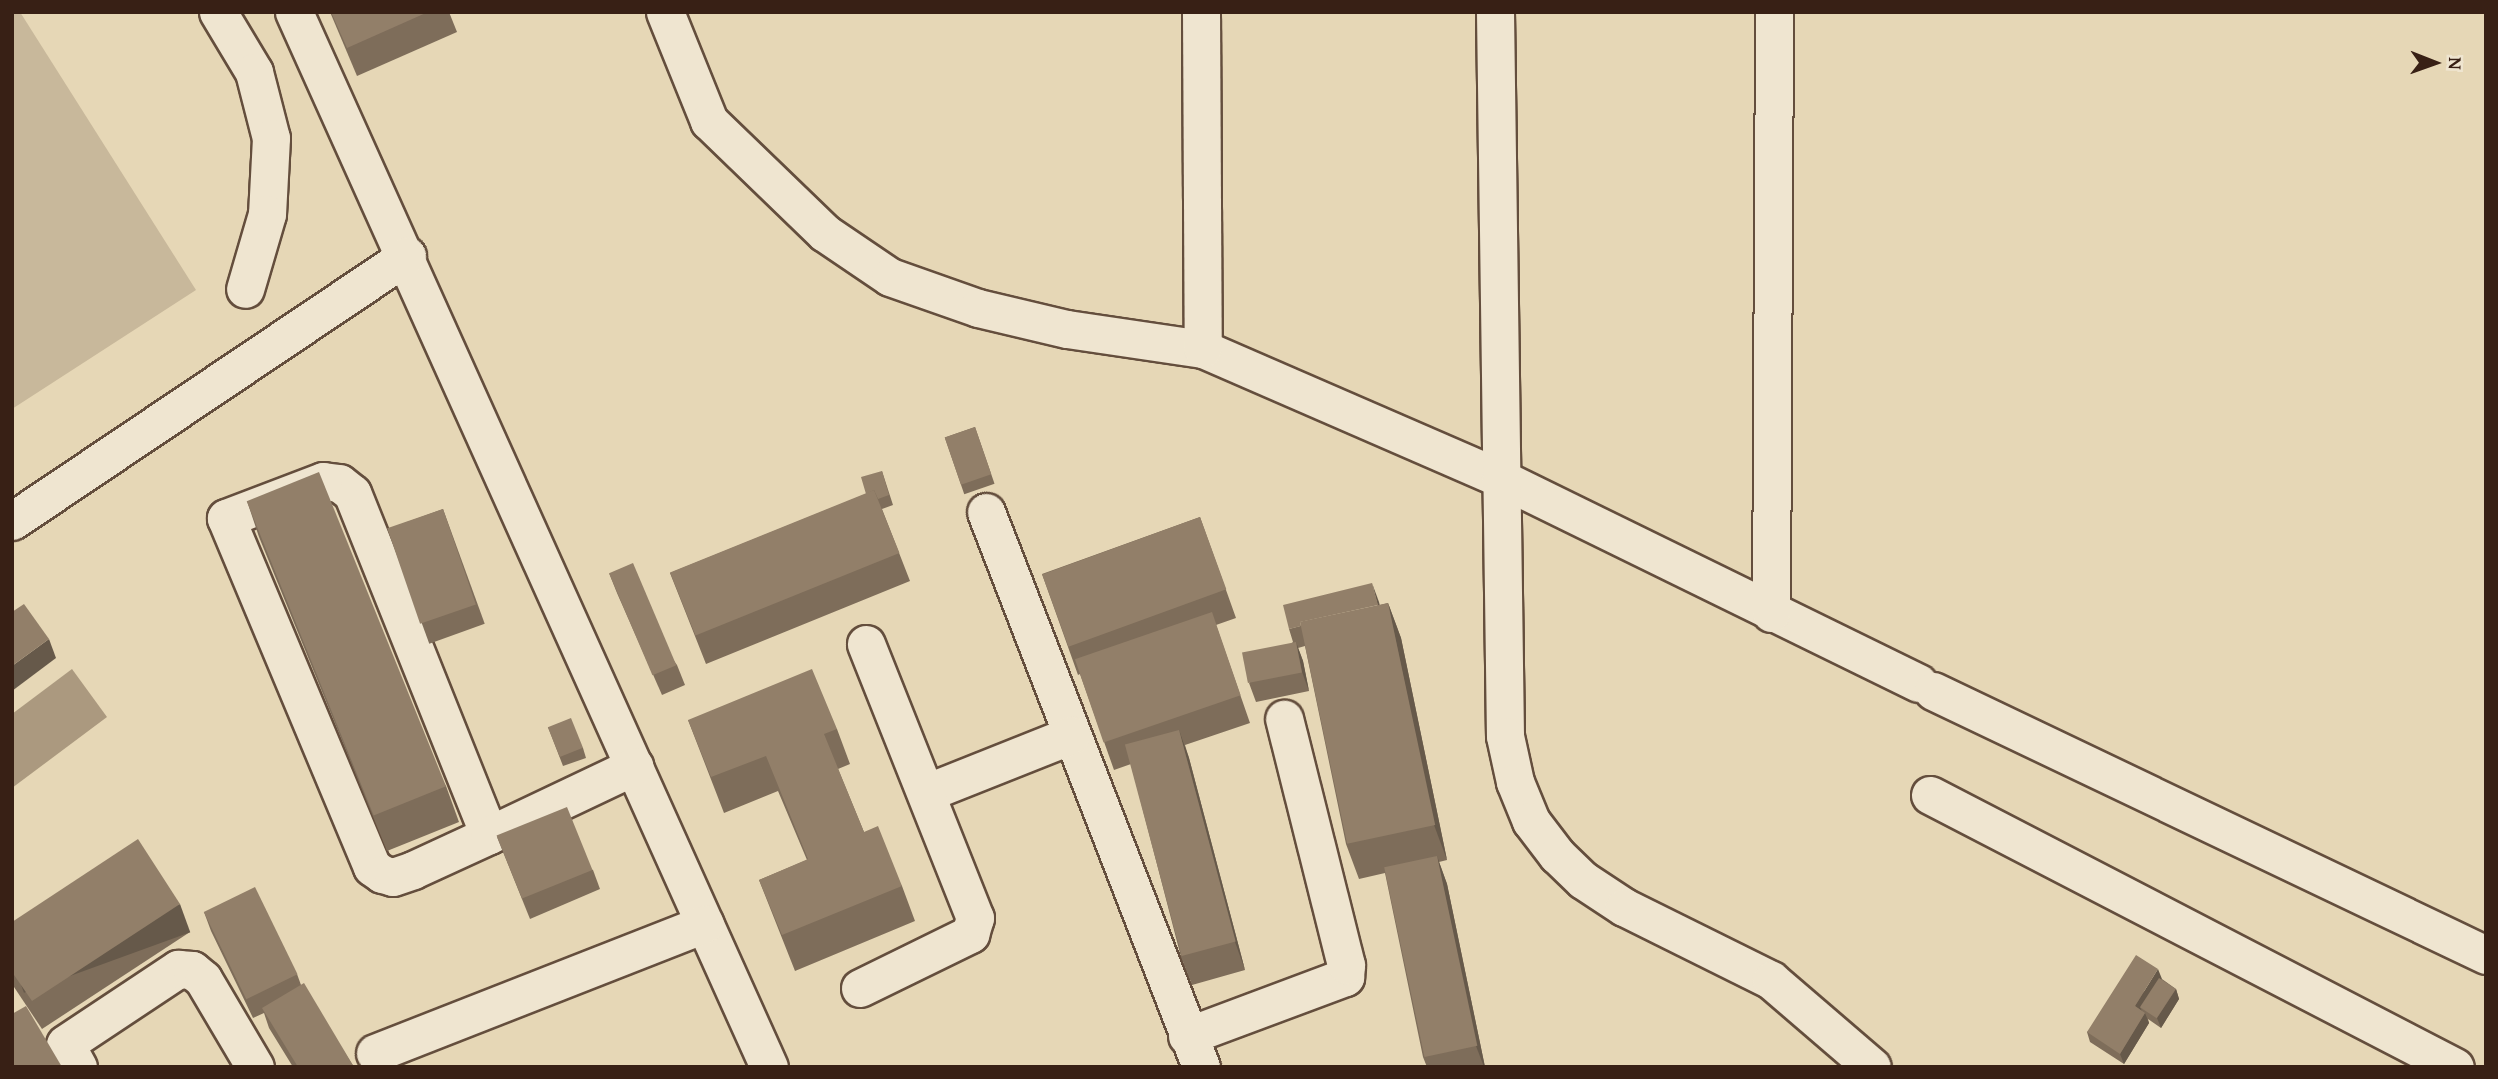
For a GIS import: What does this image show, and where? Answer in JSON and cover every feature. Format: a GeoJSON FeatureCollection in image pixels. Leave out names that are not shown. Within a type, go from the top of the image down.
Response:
{"type":"FeatureCollection","features":[{"type":"Feature","properties":{"kind":"street"},"geometry":{"type":"LineString","coordinates":[[218,12],[254,72],[271,138],[267,214],[245,289]]}},
{"type":"Feature","properties":{"kind":"street"},"geometry":{"type":"LineString","coordinates":[[294,12],[407,256],[769,1067]]}},
{"type":"Feature","properties":{"kind":"street"},"geometry":{"type":"LineString","coordinates":[[665,12],[709,121],[825,233],[890,277],[978,308],[1067,329],[1203,349],[1500,478],[1771,613],[2486,955]]}},
{"type":"Feature","properties":{"kind":"street"},"geometry":{"type":"LineString","coordinates":[[1201,12],[1203,349]]}},
{"type":"Feature","properties":{"kind":"street"},"geometry":{"type":"LineString","coordinates":[[1495,12],[1505,736],[1515,782],[1531,821],[1583,880],[1624,907],[1770,980],[1872,1067]]}},
{"type":"Feature","properties":{"kind":"street"},"geometry":{"type":"LineString","coordinates":[[1771,613],[1774,12]]}},
{"type":"Feature","properties":{"kind":"street"},"geometry":{"type":"LineString","coordinates":[[12,521],[407,256]]}},
{"type":"Feature","properties":{"kind":"street"},"geometry":{"type":"LineString","coordinates":[[489,835],[352,494],[339,483],[323,481],[226,518],[372,867],[393,877],[489,835],[634,766]]}},
{"type":"Feature","properties":{"kind":"street"},"geometry":{"type":"LineString","coordinates":[[986,513],[1194,1051],[1345,977],[1346,965],[1284,719]]}},
{"type":"Feature","properties":{"kind":"street"},"geometry":{"type":"LineString","coordinates":[[860,988],[970,934],[975,918],[971,901],[928,792],[866,644]]}},
{"type":"Feature","properties":{"kind":"street"},"geometry":{"type":"LineString","coordinates":[[928,792],[1071,735]]}},
{"type":"Feature","properties":{"kind":"street"},"geometry":{"type":"LineString","coordinates":[[1930,795],[2455,1067]]}},
{"type":"Feature","properties":{"kind":"street"},"geometry":{"type":"LineString","coordinates":[[375,1053],[705,924]]}},
{"type":"Feature","properties":{"kind":"street"},"geometry":{"type":"LineString","coordinates":[[78,1067],[65,1044],[178,969],[192,970],[202,979],[255,1067]]}},
{"type":"Feature","properties":{"kind":"shaded area"},"geometry":{"type":"Polygon","coordinates":[[[12,12],[20,12],[196,290],[12,409],[12,12]]]}},
{"type":"Feature","properties":{"kind":"shaded area"},"geometry":{"type":"Polygon","coordinates":[[[72,669],[107,717],[12,788],[12,714],[72,669]]]}},
{"type":"Feature","properties":{"kind":"building"},"geometry":{"type":"Polygon","coordinates":[[[331,12],[428,12],[347,48],[331,12]]]}},
{"type":"Feature","properties":{"kind":"building"},"geometry":{"type":"Polygon","coordinates":[[[975,427],[991,474],[961,485],[945,437],[975,427]]]}},
{"type":"Feature","properties":{"kind":"building"},"geometry":{"type":"Polygon","coordinates":[[[882,471],[889,495],[878,499],[874,490],[866,494],[861,477],[882,471]]]}},
{"type":"Feature","properties":{"kind":"building"},"geometry":{"type":"Polygon","coordinates":[[[319,472],[446,786],[374,816],[247,501],[319,472]]]}},
{"type":"Feature","properties":{"kind":"building"},"geometry":{"type":"Polygon","coordinates":[[[874,490],[899,553],[695,635],[670,572],[874,490]]]}},
{"type":"Feature","properties":{"kind":"building"},"geometry":{"type":"Polygon","coordinates":[[[443,509],[476,604],[420,624],[387,528],[443,509]]]}},
{"type":"Feature","properties":{"kind":"building"},"geometry":{"type":"Polygon","coordinates":[[[1200,517],[1226,589],[1068,647],[1042,574],[1200,517]]]}},
{"type":"Feature","properties":{"kind":"building"},"geometry":{"type":"Polygon","coordinates":[[[633,563],[676,665],[652,675],[609,573],[633,563]]]}},
{"type":"Feature","properties":{"kind":"building"},"geometry":{"type":"Polygon","coordinates":[[[1372,583],[1378,605],[1300,622],[1301,626],[1289,629],[1283,605],[1372,583]]]}},
{"type":"Feature","properties":{"kind":"building"},"geometry":{"type":"Polygon","coordinates":[[[1388,603],[1435,825],[1347,844],[1300,622],[1388,603]]]}},
{"type":"Feature","properties":{"kind":"building"},"geometry":{"type":"Polygon","coordinates":[[[24,604],[49,639],[12,666],[12,612],[24,604]]]}},
{"type":"Feature","properties":{"kind":"building"},"geometry":{"type":"Polygon","coordinates":[[[1212,612],[1241,695],[1104,742],[1075,659],[1212,612]]]}},
{"type":"Feature","properties":{"kind":"building"},"geometry":{"type":"Polygon","coordinates":[[[1296,642],[1302,672],[1248,683],[1242,652],[1296,642]]]}},
{"type":"Feature","properties":{"kind":"building"},"geometry":{"type":"Polygon","coordinates":[[[812,669],[837,729],[824,734],[864,832],[878,826],[902,886],[782,935],[759,880],[808,859],[766,756],[711,777],[688,720],[812,669]]]}},
{"type":"Feature","properties":{"kind":"building"},"geometry":{"type":"Polygon","coordinates":[[[571,718],[583,748],[560,757],[548,727],[571,718]]]}},
{"type":"Feature","properties":{"kind":"building"},"geometry":{"type":"Polygon","coordinates":[[[1179,730],[1236,942],[1182,956],[1125,744],[1179,730]]]}},
{"type":"Feature","properties":{"kind":"building"},"geometry":{"type":"Polygon","coordinates":[[[567,807],[592,870],[522,899],[497,835],[567,807]]]}},
{"type":"Feature","properties":{"kind":"building"},"geometry":{"type":"Polygon","coordinates":[[[138,839],[180,904],[32,1001],[12,972],[12,922],[138,839]]]}},
{"type":"Feature","properties":{"kind":"building"},"geometry":{"type":"Polygon","coordinates":[[[1437,856],[1477,1046],[1425,1057],[1384,867],[1437,856]]]}},
{"type":"Feature","properties":{"kind":"building"},"geometry":{"type":"Polygon","coordinates":[[[255,887],[298,974],[246,999],[204,912],[255,887]]]}},
{"type":"Feature","properties":{"kind":"building"},"geometry":{"type":"Polygon","coordinates":[[[2136,955],[2158,969],[2135,1006],[2145,1013],[2120,1054],[2087,1032],[2136,955]]]}},
{"type":"Feature","properties":{"kind":"building"},"geometry":{"type":"Polygon","coordinates":[[[2159,978],[2176,989],[2157,1018],[2140,1007],[2159,978]]]}},
{"type":"Feature","properties":{"kind":"building"},"geometry":{"type":"Polygon","coordinates":[[[304,983],[354,1067],[298,1067],[262,1008],[304,983]]]}},
{"type":"Feature","properties":{"kind":"building"},"geometry":{"type":"Polygon","coordinates":[[[26,1006],[62,1067],[12,1067],[12,1014],[26,1006]]]}}]}
